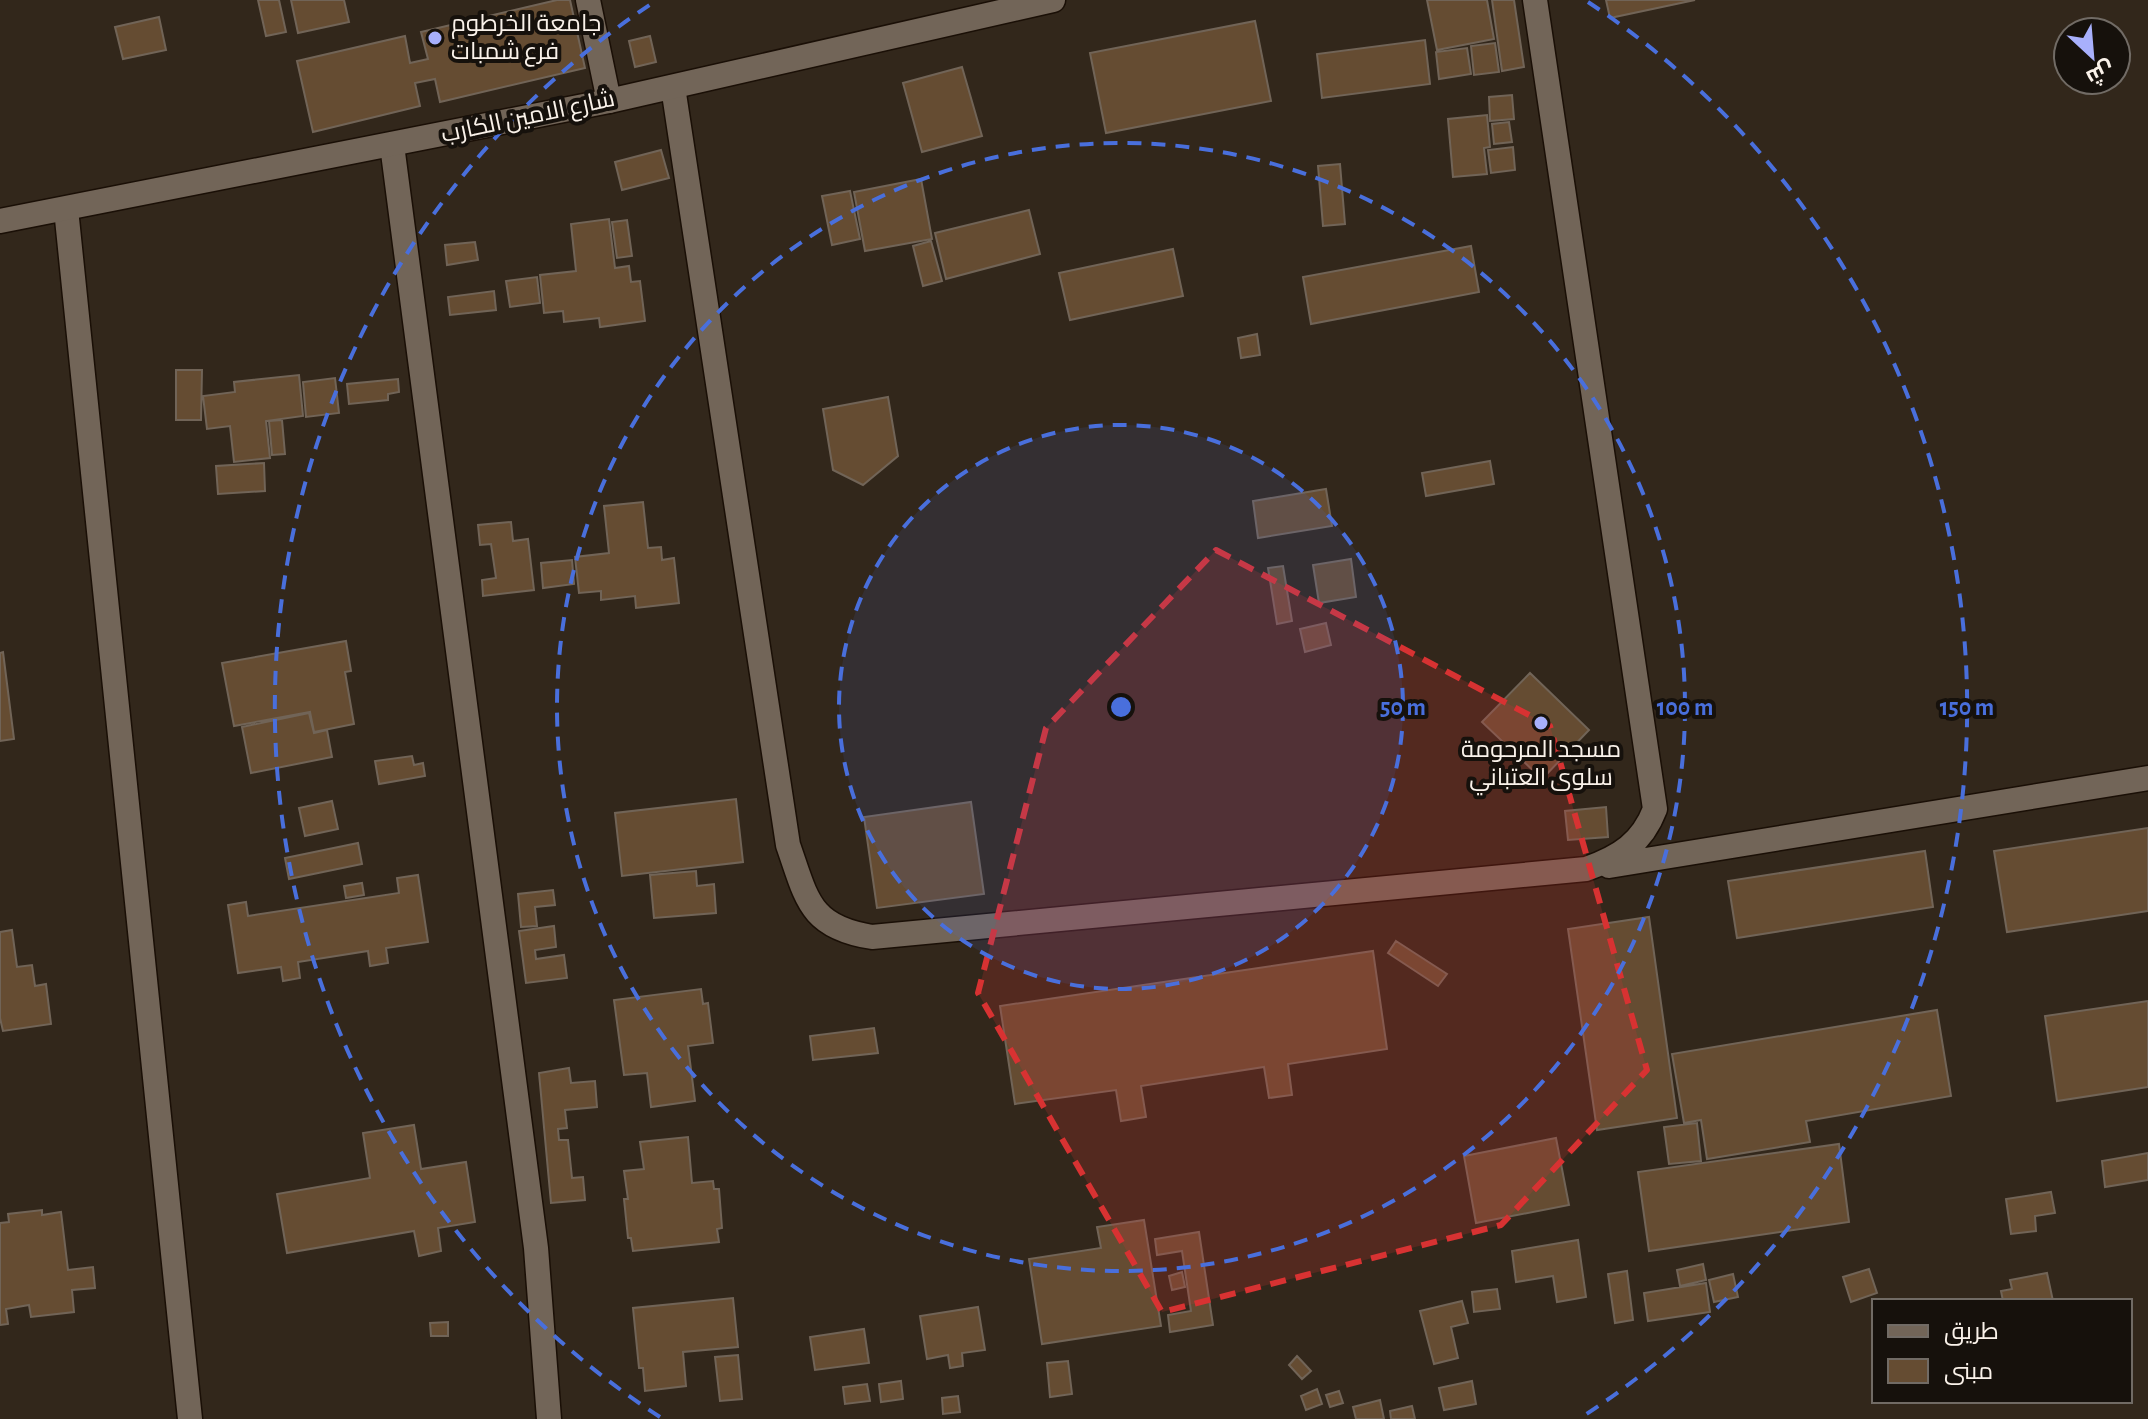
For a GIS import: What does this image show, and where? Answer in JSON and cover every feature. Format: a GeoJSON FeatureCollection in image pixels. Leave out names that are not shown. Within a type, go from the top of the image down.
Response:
{"type":"FeatureCollection","features":[{"type":"Feature","properties":{"kind":"street"},"geometry":{"type":"LineString","coordinates":[[588,0],[609,101]]}},
{"type":"Feature","properties":{"kind":"street","name":"شارع الامين الكارب"},"geometry":{"type":"LineString","coordinates":[[0,221],[609,101],[1053,0]]}},
{"type":"Feature","properties":{"kind":"street"},"geometry":{"type":"LineString","coordinates":[[1535,0],[1655,809],[1647,830],[1629,848],[1608,862],[1586,869]]}},
{"type":"Feature","properties":{"kind":"street"},"geometry":{"type":"LineString","coordinates":[[673,87],[788,845],[815,912],[845,932],[872,937],[1586,869],[2148,778]]}},
{"type":"Feature","properties":{"kind":"street"},"geometry":{"type":"LineString","coordinates":[[392,145],[536,1248],[549,1419]]}},
{"type":"Feature","properties":{"kind":"street"},"geometry":{"type":"LineString","coordinates":[[66,209],[190,1419]]}},
{"type":"Feature","properties":{"kind":"highlighted area"},"geometry":{"type":"Polygon","coordinates":[[[1216,550],[1550,726],[1647,1070],[1501,1225],[1162,1312],[978,993],[1046,728],[1216,550]]]}},
{"type":"Feature","properties":{"kind":"building"},"geometry":{"type":"Polygon","coordinates":[[[258,0],[279,0],[286,32],[266,36],[258,0]]]}},
{"type":"Feature","properties":{"kind":"building"},"geometry":{"type":"Polygon","coordinates":[[[291,0],[344,0],[349,22],[298,33],[291,0]]]}},
{"type":"Feature","properties":{"kind":"building","name":"جامعة الخرطوم فرع شمبات"},"geometry":{"type":"Polygon","coordinates":[[[557,0],[570,0],[585,68],[440,102],[435,79],[415,83],[420,106],[313,132],[297,61],[405,36],[410,63],[428,59],[421,32],[557,0]]]}},
{"type":"Feature","properties":{"kind":"building"},"geometry":{"type":"Polygon","coordinates":[[[1427,0],[1487,0],[1494,39],[1437,50],[1427,0]]]}},
{"type":"Feature","properties":{"kind":"building"},"geometry":{"type":"Polygon","coordinates":[[[1492,0],[1514,0],[1524,67],[1502,71],[1492,0]]]}},
{"type":"Feature","properties":{"kind":"building"},"geometry":{"type":"Polygon","coordinates":[[[1606,0],[1695,0],[1610,18],[1606,0]]]}},
{"type":"Feature","properties":{"kind":"building"},"geometry":{"type":"Polygon","coordinates":[[[159,17],[166,50],[123,59],[115,27],[159,17]]]}},
{"type":"Feature","properties":{"kind":"building"},"geometry":{"type":"Polygon","coordinates":[[[1255,21],[1271,101],[1106,133],[1090,53],[1255,21]]]}},
{"type":"Feature","properties":{"kind":"building"},"geometry":{"type":"Polygon","coordinates":[[[650,36],[656,62],[635,67],[629,41],[650,36]]]}},
{"type":"Feature","properties":{"kind":"building"},"geometry":{"type":"Polygon","coordinates":[[[1425,40],[1430,84],[1322,98],[1317,54],[1425,40]]]}},
{"type":"Feature","properties":{"kind":"building"},"geometry":{"type":"Polygon","coordinates":[[[1495,43],[1499,72],[1474,75],[1471,46],[1495,43]]]}},
{"type":"Feature","properties":{"kind":"building"},"geometry":{"type":"Polygon","coordinates":[[[1467,48],[1471,74],[1439,79],[1436,52],[1467,48]]]}},
{"type":"Feature","properties":{"kind":"building"},"geometry":{"type":"Polygon","coordinates":[[[962,67],[982,136],[922,152],[903,83],[962,67]]]}},
{"type":"Feature","properties":{"kind":"building"},"geometry":{"type":"Polygon","coordinates":[[[1512,95],[1514,119],[1490,121],[1489,97],[1512,95]]]}},
{"type":"Feature","properties":{"kind":"building"},"geometry":{"type":"Polygon","coordinates":[[[1487,115],[1490,147],[1484,148],[1487,174],[1453,177],[1448,119],[1487,115]]]}},
{"type":"Feature","properties":{"kind":"building"},"geometry":{"type":"Polygon","coordinates":[[[1509,122],[1512,142],[1494,144],[1492,124],[1509,122]]]}},
{"type":"Feature","properties":{"kind":"building"},"geometry":{"type":"Polygon","coordinates":[[[1513,147],[1515,170],[1491,173],[1488,150],[1513,147]]]}},
{"type":"Feature","properties":{"kind":"building"},"geometry":{"type":"Polygon","coordinates":[[[661,150],[669,178],[622,190],[615,162],[661,150]]]}},
{"type":"Feature","properties":{"kind":"building"},"geometry":{"type":"Polygon","coordinates":[[[1340,164],[1345,224],[1323,226],[1318,166],[1340,164]]]}},
{"type":"Feature","properties":{"kind":"building"},"geometry":{"type":"Polygon","coordinates":[[[921,179],[932,239],[865,251],[854,192],[921,179]]]}},
{"type":"Feature","properties":{"kind":"building"},"geometry":{"type":"Polygon","coordinates":[[[850,191],[860,239],[832,245],[822,196],[850,191]]]}},
{"type":"Feature","properties":{"kind":"building"},"geometry":{"type":"Polygon","coordinates":[[[1029,210],[1040,254],[946,279],[935,233],[1029,210]]]}},
{"type":"Feature","properties":{"kind":"building"},"geometry":{"type":"Polygon","coordinates":[[[609,219],[615,268],[629,266],[631,282],[640,281],[645,321],[600,327],[599,318],[564,322],[563,311],[544,313],[540,275],[576,271],[571,224],[609,219]]]}},
{"type":"Feature","properties":{"kind":"building"},"geometry":{"type":"Polygon","coordinates":[[[627,220],[632,256],[617,258],[612,222],[627,220]]]}},
{"type":"Feature","properties":{"kind":"building"},"geometry":{"type":"Polygon","coordinates":[[[931,241],[942,281],[923,286],[913,246],[931,241]]]}},
{"type":"Feature","properties":{"kind":"building"},"geometry":{"type":"Polygon","coordinates":[[[475,242],[478,260],[447,265],[445,245],[475,242]]]}},
{"type":"Feature","properties":{"kind":"building"},"geometry":{"type":"Polygon","coordinates":[[[1471,246],[1479,292],[1311,324],[1303,277],[1471,246]]]}},
{"type":"Feature","properties":{"kind":"building"},"geometry":{"type":"Polygon","coordinates":[[[1173,249],[1183,296],[1070,320],[1059,273],[1173,249]]]}},
{"type":"Feature","properties":{"kind":"building"},"geometry":{"type":"Polygon","coordinates":[[[537,277],[540,303],[510,307],[506,281],[537,277]]]}},
{"type":"Feature","properties":{"kind":"building"},"geometry":{"type":"Polygon","coordinates":[[[494,291],[496,310],[450,315],[448,297],[494,291]]]}},
{"type":"Feature","properties":{"kind":"building"},"geometry":{"type":"Polygon","coordinates":[[[1257,334],[1260,355],[1241,358],[1238,338],[1257,334]]]}},
{"type":"Feature","properties":{"kind":"building"},"geometry":{"type":"Polygon","coordinates":[[[176,370],[202,370],[201,420],[176,420],[176,370]]]}},
{"type":"Feature","properties":{"kind":"building"},"geometry":{"type":"Polygon","coordinates":[[[299,375],[303,416],[266,421],[270,458],[234,462],[230,426],[207,429],[203,396],[235,392],[234,382],[299,375]]]}},
{"type":"Feature","properties":{"kind":"building"},"geometry":{"type":"Polygon","coordinates":[[[335,378],[339,413],[306,417],[303,382],[335,378]]]}},
{"type":"Feature","properties":{"kind":"building"},"geometry":{"type":"Polygon","coordinates":[[[398,379],[399,392],[388,394],[388,400],[349,404],[347,384],[398,379]]]}},
{"type":"Feature","properties":{"kind":"building"},"geometry":{"type":"Polygon","coordinates":[[[888,397],[898,456],[863,485],[833,470],[823,409],[888,397]]]}},
{"type":"Feature","properties":{"kind":"building"},"geometry":{"type":"Polygon","coordinates":[[[282,420],[285,454],[272,455],[269,421],[282,420]]]}},
{"type":"Feature","properties":{"kind":"building"},"geometry":{"type":"Polygon","coordinates":[[[1490,461],[1494,484],[1426,496],[1422,473],[1490,461]]]}},
{"type":"Feature","properties":{"kind":"building"},"geometry":{"type":"Polygon","coordinates":[[[264,463],[265,491],[218,494],[216,466],[264,463]]]}},
{"type":"Feature","properties":{"kind":"building"},"geometry":{"type":"Polygon","coordinates":[[[1326,489],[1332,526],[1258,538],[1253,501],[1326,489]]]}},
{"type":"Feature","properties":{"kind":"building"},"geometry":{"type":"Polygon","coordinates":[[[643,502],[648,548],[661,547],[662,560],[674,558],[679,603],[636,608],[635,596],[601,600],[601,591],[579,593],[575,557],[609,553],[604,506],[643,502]]]}},
{"type":"Feature","properties":{"kind":"building"},"geometry":{"type":"Polygon","coordinates":[[[511,522],[513,541],[528,539],[534,590],[483,596],[482,580],[496,578],[491,544],[480,545],[478,525],[511,522]]]}},
{"type":"Feature","properties":{"kind":"building"},"geometry":{"type":"Polygon","coordinates":[[[1351,559],[1356,597],[1319,603],[1313,565],[1351,559]]]}},
{"type":"Feature","properties":{"kind":"building"},"geometry":{"type":"Polygon","coordinates":[[[572,560],[574,584],[543,588],[541,563],[572,560]]]}},
{"type":"Feature","properties":{"kind":"building"},"geometry":{"type":"Polygon","coordinates":[[[1283,566],[1292,621],[1277,624],[1268,568],[1283,566]]]}},
{"type":"Feature","properties":{"kind":"building"},"geometry":{"type":"Polygon","coordinates":[[[1326,623],[1331,645],[1305,652],[1300,629],[1326,623]]]}},
{"type":"Feature","properties":{"kind":"building"},"geometry":{"type":"Polygon","coordinates":[[[346,641],[351,671],[345,672],[354,724],[314,732],[310,712],[234,726],[222,663],[346,641]]]}},
{"type":"Feature","properties":{"kind":"building"},"geometry":{"type":"Polygon","coordinates":[[[3,652],[14,739],[0,741],[0,653],[3,652]]]}},
{"type":"Feature","properties":{"kind":"building"},"geometry":{"type":"Polygon","coordinates":[[[1530,673],[1589,730],[1542,779],[1482,722],[1530,673]]]}},
{"type":"Feature","properties":{"kind":"building"},"geometry":{"type":"Polygon","coordinates":[[[309,713],[314,733],[327,730],[332,757],[251,773],[242,727],[309,713]]]}},
{"type":"Feature","properties":{"kind":"building"},"geometry":{"type":"Polygon","coordinates":[[[412,756],[414,765],[423,763],[425,776],[379,784],[375,761],[412,756]]]}},
{"type":"Feature","properties":{"kind":"building"},"geometry":{"type":"Polygon","coordinates":[[[736,799],[743,862],[622,876],[615,813],[736,799]]]}},
{"type":"Feature","properties":{"kind":"building"},"geometry":{"type":"Polygon","coordinates":[[[332,801],[338,829],[305,836],[299,808],[332,801]]]}},
{"type":"Feature","properties":{"kind":"building"},"geometry":{"type":"Polygon","coordinates":[[[971,802],[984,894],[877,908],[864,817],[971,802]]]}},
{"type":"Feature","properties":{"kind":"building"},"geometry":{"type":"Polygon","coordinates":[[[1606,807],[1608,837],[1568,840],[1565,811],[1606,807]]]}},
{"type":"Feature","properties":{"kind":"building"},"geometry":{"type":"Polygon","coordinates":[[[2148,828],[2148,911],[2007,932],[1994,851],[2148,828]]]}},
{"type":"Feature","properties":{"kind":"building"},"geometry":{"type":"Polygon","coordinates":[[[358,843],[362,864],[289,879],[285,858],[358,843]]]}},
{"type":"Feature","properties":{"kind":"building"},"geometry":{"type":"Polygon","coordinates":[[[1925,851],[1933,907],[1737,938],[1728,881],[1925,851]]]}},
{"type":"Feature","properties":{"kind":"building"},"geometry":{"type":"Polygon","coordinates":[[[696,871],[697,886],[714,884],[716,913],[654,918],[650,875],[696,871]]]}},
{"type":"Feature","properties":{"kind":"building"},"geometry":{"type":"Polygon","coordinates":[[[418,875],[428,942],[386,948],[388,963],[370,966],[368,951],[298,962],[300,978],[283,981],[281,967],[238,973],[228,905],[246,902],[248,916],[399,893],[397,878],[418,875]]]}},
{"type":"Feature","properties":{"kind":"building"},"geometry":{"type":"Polygon","coordinates":[[[362,883],[364,895],[346,898],[344,886],[362,883]]]}},
{"type":"Feature","properties":{"kind":"building"},"geometry":{"type":"Polygon","coordinates":[[[553,890],[555,905],[535,907],[537,926],[521,927],[518,894],[553,890]]]}},
{"type":"Feature","properties":{"kind":"building"},"geometry":{"type":"Polygon","coordinates":[[[1649,917],[1677,1118],[1597,1130],[1568,929],[1649,917]]]}},
{"type":"Feature","properties":{"kind":"building"},"geometry":{"type":"Polygon","coordinates":[[[554,926],[556,947],[535,950],[536,959],[564,955],[567,978],[526,983],[519,931],[554,926]]]}},
{"type":"Feature","properties":{"kind":"building"},"geometry":{"type":"Polygon","coordinates":[[[12,930],[17,967],[32,965],[35,986],[46,984],[51,1024],[3,1031],[0,1018],[0,932],[12,930]]]}},
{"type":"Feature","properties":{"kind":"building"},"geometry":{"type":"Polygon","coordinates":[[[1396,941],[1447,974],[1438,986],[1388,953],[1396,941]]]}},
{"type":"Feature","properties":{"kind":"building"},"geometry":{"type":"Polygon","coordinates":[[[1373,951],[1387,1049],[1288,1064],[1292,1095],[1269,1098],[1264,1067],[1141,1086],[1146,1117],[1121,1121],[1116,1090],[1015,1104],[1000,1006],[1373,951]]]}},
{"type":"Feature","properties":{"kind":"building"},"geometry":{"type":"Polygon","coordinates":[[[701,989],[703,1004],[708,1003],[713,1043],[688,1046],[695,1101],[651,1107],[647,1073],[624,1075],[614,1000],[701,989]]]}},
{"type":"Feature","properties":{"kind":"building"},"geometry":{"type":"Polygon","coordinates":[[[2148,1001],[2148,1087],[2057,1101],[2045,1016],[2148,1001]]]}},
{"type":"Feature","properties":{"kind":"building"},"geometry":{"type":"Polygon","coordinates":[[[1937,1010],[1951,1096],[1806,1121],[1810,1142],[1707,1159],[1701,1120],[1684,1123],[1672,1054],[1937,1010]]]}},
{"type":"Feature","properties":{"kind":"building"},"geometry":{"type":"Polygon","coordinates":[[[874,1028],[878,1053],[813,1060],[810,1036],[874,1028]]]}},
{"type":"Feature","properties":{"kind":"building"},"geometry":{"type":"Polygon","coordinates":[[[569,1068],[571,1083],[595,1081],[597,1107],[565,1110],[567,1128],[558,1129],[559,1140],[568,1140],[572,1178],[583,1177],[585,1200],[551,1203],[539,1073],[569,1068]]]}},
{"type":"Feature","properties":{"kind":"building"},"geometry":{"type":"Polygon","coordinates":[[[1697,1123],[1701,1161],[1669,1164],[1664,1127],[1697,1123]]]}},
{"type":"Feature","properties":{"kind":"building"},"geometry":{"type":"Polygon","coordinates":[[[414,1125],[421,1169],[466,1162],[475,1222],[438,1228],[441,1251],[419,1256],[414,1231],[287,1253],[277,1194],[370,1178],[363,1133],[414,1125]]]}},
{"type":"Feature","properties":{"kind":"building"},"geometry":{"type":"Polygon","coordinates":[[[688,1137],[692,1183],[713,1181],[714,1189],[719,1189],[722,1228],[717,1229],[719,1242],[633,1251],[631,1238],[628,1238],[624,1171],[644,1169],[640,1142],[688,1137]]]}},
{"type":"Feature","properties":{"kind":"building"},"geometry":{"type":"Polygon","coordinates":[[[1556,1138],[1569,1205],[1476,1223],[1464,1156],[1556,1138]]]}},
{"type":"Feature","properties":{"kind":"building"},"geometry":{"type":"Polygon","coordinates":[[[1839,1144],[1849,1222],[1649,1251],[1638,1172],[1839,1144]]]}},
{"type":"Feature","properties":{"kind":"building"},"geometry":{"type":"Polygon","coordinates":[[[2148,1153],[2148,1180],[2105,1187],[2102,1161],[2148,1153]]]}},
{"type":"Feature","properties":{"kind":"building"},"geometry":{"type":"Polygon","coordinates":[[[2051,1192],[2055,1213],[2035,1216],[2036,1231],[2011,1234],[2006,1199],[2051,1192]]]}},
{"type":"Feature","properties":{"kind":"building"},"geometry":{"type":"Polygon","coordinates":[[[42,1210],[42,1215],[61,1212],[68,1270],[93,1267],[95,1288],[72,1290],[74,1312],[31,1317],[29,1305],[6,1309],[8,1324],[0,1325],[0,1223],[9,1222],[8,1214],[42,1210]]]}},
{"type":"Feature","properties":{"kind":"building"},"geometry":{"type":"Polygon","coordinates":[[[1144,1220],[1161,1326],[1042,1344],[1029,1259],[1101,1248],[1097,1227],[1144,1220]]]}},
{"type":"Feature","properties":{"kind":"building"},"geometry":{"type":"Polygon","coordinates":[[[1199,1232],[1213,1325],[1170,1332],[1168,1315],[1191,1311],[1182,1251],[1157,1255],[1155,1239],[1199,1232]]]}},
{"type":"Feature","properties":{"kind":"building"},"geometry":{"type":"Polygon","coordinates":[[[1578,1240],[1586,1297],[1557,1302],[1553,1276],[1516,1282],[1512,1251],[1578,1240]]]}},
{"type":"Feature","properties":{"kind":"building"},"geometry":{"type":"Polygon","coordinates":[[[1703,1264],[1706,1280],[1680,1286],[1677,1270],[1703,1264]]]}},
{"type":"Feature","properties":{"kind":"building"},"geometry":{"type":"Polygon","coordinates":[[[1869,1269],[1877,1293],[1851,1302],[1843,1277],[1869,1269]]]}},
{"type":"Feature","properties":{"kind":"building"},"geometry":{"type":"Polygon","coordinates":[[[1627,1271],[1633,1320],[1615,1323],[1608,1274],[1627,1271]]]}},
{"type":"Feature","properties":{"kind":"building"},"geometry":{"type":"Polygon","coordinates":[[[1182,1272],[1185,1287],[1172,1290],[1169,1276],[1182,1272]]]}},
{"type":"Feature","properties":{"kind":"building"},"geometry":{"type":"Polygon","coordinates":[[[2047,1273],[2053,1299],[2003,1299],[2001,1291],[2012,1289],[2010,1280],[2047,1273]]]}},
{"type":"Feature","properties":{"kind":"building"},"geometry":{"type":"Polygon","coordinates":[[[1733,1274],[1738,1297],[1714,1302],[1709,1280],[1733,1274]]]}},
{"type":"Feature","properties":{"kind":"building"},"geometry":{"type":"Polygon","coordinates":[[[1706,1283],[1710,1312],[1648,1321],[1644,1293],[1706,1283]]]}},
{"type":"Feature","properties":{"kind":"building"},"geometry":{"type":"Polygon","coordinates":[[[1497,1289],[1500,1309],[1474,1312],[1472,1292],[1497,1289]]]}},
{"type":"Feature","properties":{"kind":"building"},"geometry":{"type":"Polygon","coordinates":[[[733,1298],[738,1347],[683,1352],[686,1386],[645,1391],[643,1368],[639,1368],[633,1308],[733,1298]]]}},
{"type":"Feature","properties":{"kind":"building"},"geometry":{"type":"Polygon","coordinates":[[[1462,1301],[1468,1323],[1451,1327],[1458,1358],[1434,1364],[1420,1311],[1462,1301]]]}},
{"type":"Feature","properties":{"kind":"building"},"geometry":{"type":"Polygon","coordinates":[[[978,1307],[985,1350],[962,1353],[963,1366],[950,1368],[948,1355],[927,1359],[920,1316],[978,1307]]]}},
{"type":"Feature","properties":{"kind":"building"},"geometry":{"type":"Polygon","coordinates":[[[448,1322],[448,1336],[431,1336],[430,1323],[448,1322]]]}},
{"type":"Feature","properties":{"kind":"building"},"geometry":{"type":"Polygon","coordinates":[[[864,1329],[869,1363],[815,1370],[810,1337],[864,1329]]]}},
{"type":"Feature","properties":{"kind":"building"},"geometry":{"type":"Polygon","coordinates":[[[738,1355],[742,1399],[720,1401],[715,1357],[738,1355]]]}},
{"type":"Feature","properties":{"kind":"building"},"geometry":{"type":"Polygon","coordinates":[[[1297,1356],[1311,1371],[1302,1379],[1289,1365],[1297,1356]]]}},
{"type":"Feature","properties":{"kind":"building"},"geometry":{"type":"Polygon","coordinates":[[[1068,1361],[1072,1394],[1050,1397],[1047,1363],[1068,1361]]]}},
{"type":"Feature","properties":{"kind":"building"},"geometry":{"type":"Polygon","coordinates":[[[901,1381],[903,1399],[881,1402],[879,1384],[901,1381]]]}},
{"type":"Feature","properties":{"kind":"building"},"geometry":{"type":"Polygon","coordinates":[[[1472,1381],[1476,1404],[1444,1410],[1439,1388],[1472,1381]]]}},
{"type":"Feature","properties":{"kind":"building"},"geometry":{"type":"Polygon","coordinates":[[[867,1384],[870,1401],[845,1404],[843,1387],[867,1384]]]}},
{"type":"Feature","properties":{"kind":"building"},"geometry":{"type":"Polygon","coordinates":[[[1317,1389],[1322,1404],[1306,1410],[1301,1396],[1317,1389]]]}},
{"type":"Feature","properties":{"kind":"building"},"geometry":{"type":"Polygon","coordinates":[[[1339,1391],[1343,1403],[1330,1407],[1326,1395],[1339,1391]]]}},
{"type":"Feature","properties":{"kind":"building"},"geometry":{"type":"Polygon","coordinates":[[[958,1396],[960,1412],[943,1414],[942,1398],[958,1396]]]}},
{"type":"Feature","properties":{"kind":"building"},"geometry":{"type":"Polygon","coordinates":[[[1380,1400],[1384,1419],[1356,1419],[1353,1407],[1380,1400]]]}},
{"type":"Feature","properties":{"kind":"building"},"geometry":{"type":"Polygon","coordinates":[[[1412,1406],[1415,1419],[1391,1419],[1390,1411],[1412,1406]]]}},
{"type":"Feature","properties":{"kind":"place","name":"جامعة الخرطوم فرع شمبات"},"geometry":{"type":"Point","coordinates":[435,38]}},
{"type":"Feature","properties":{"kind":"place","name":"مسجد المرحومة سلوى العتباني"},"geometry":{"type":"Point","coordinates":[1541,723]}}]}
